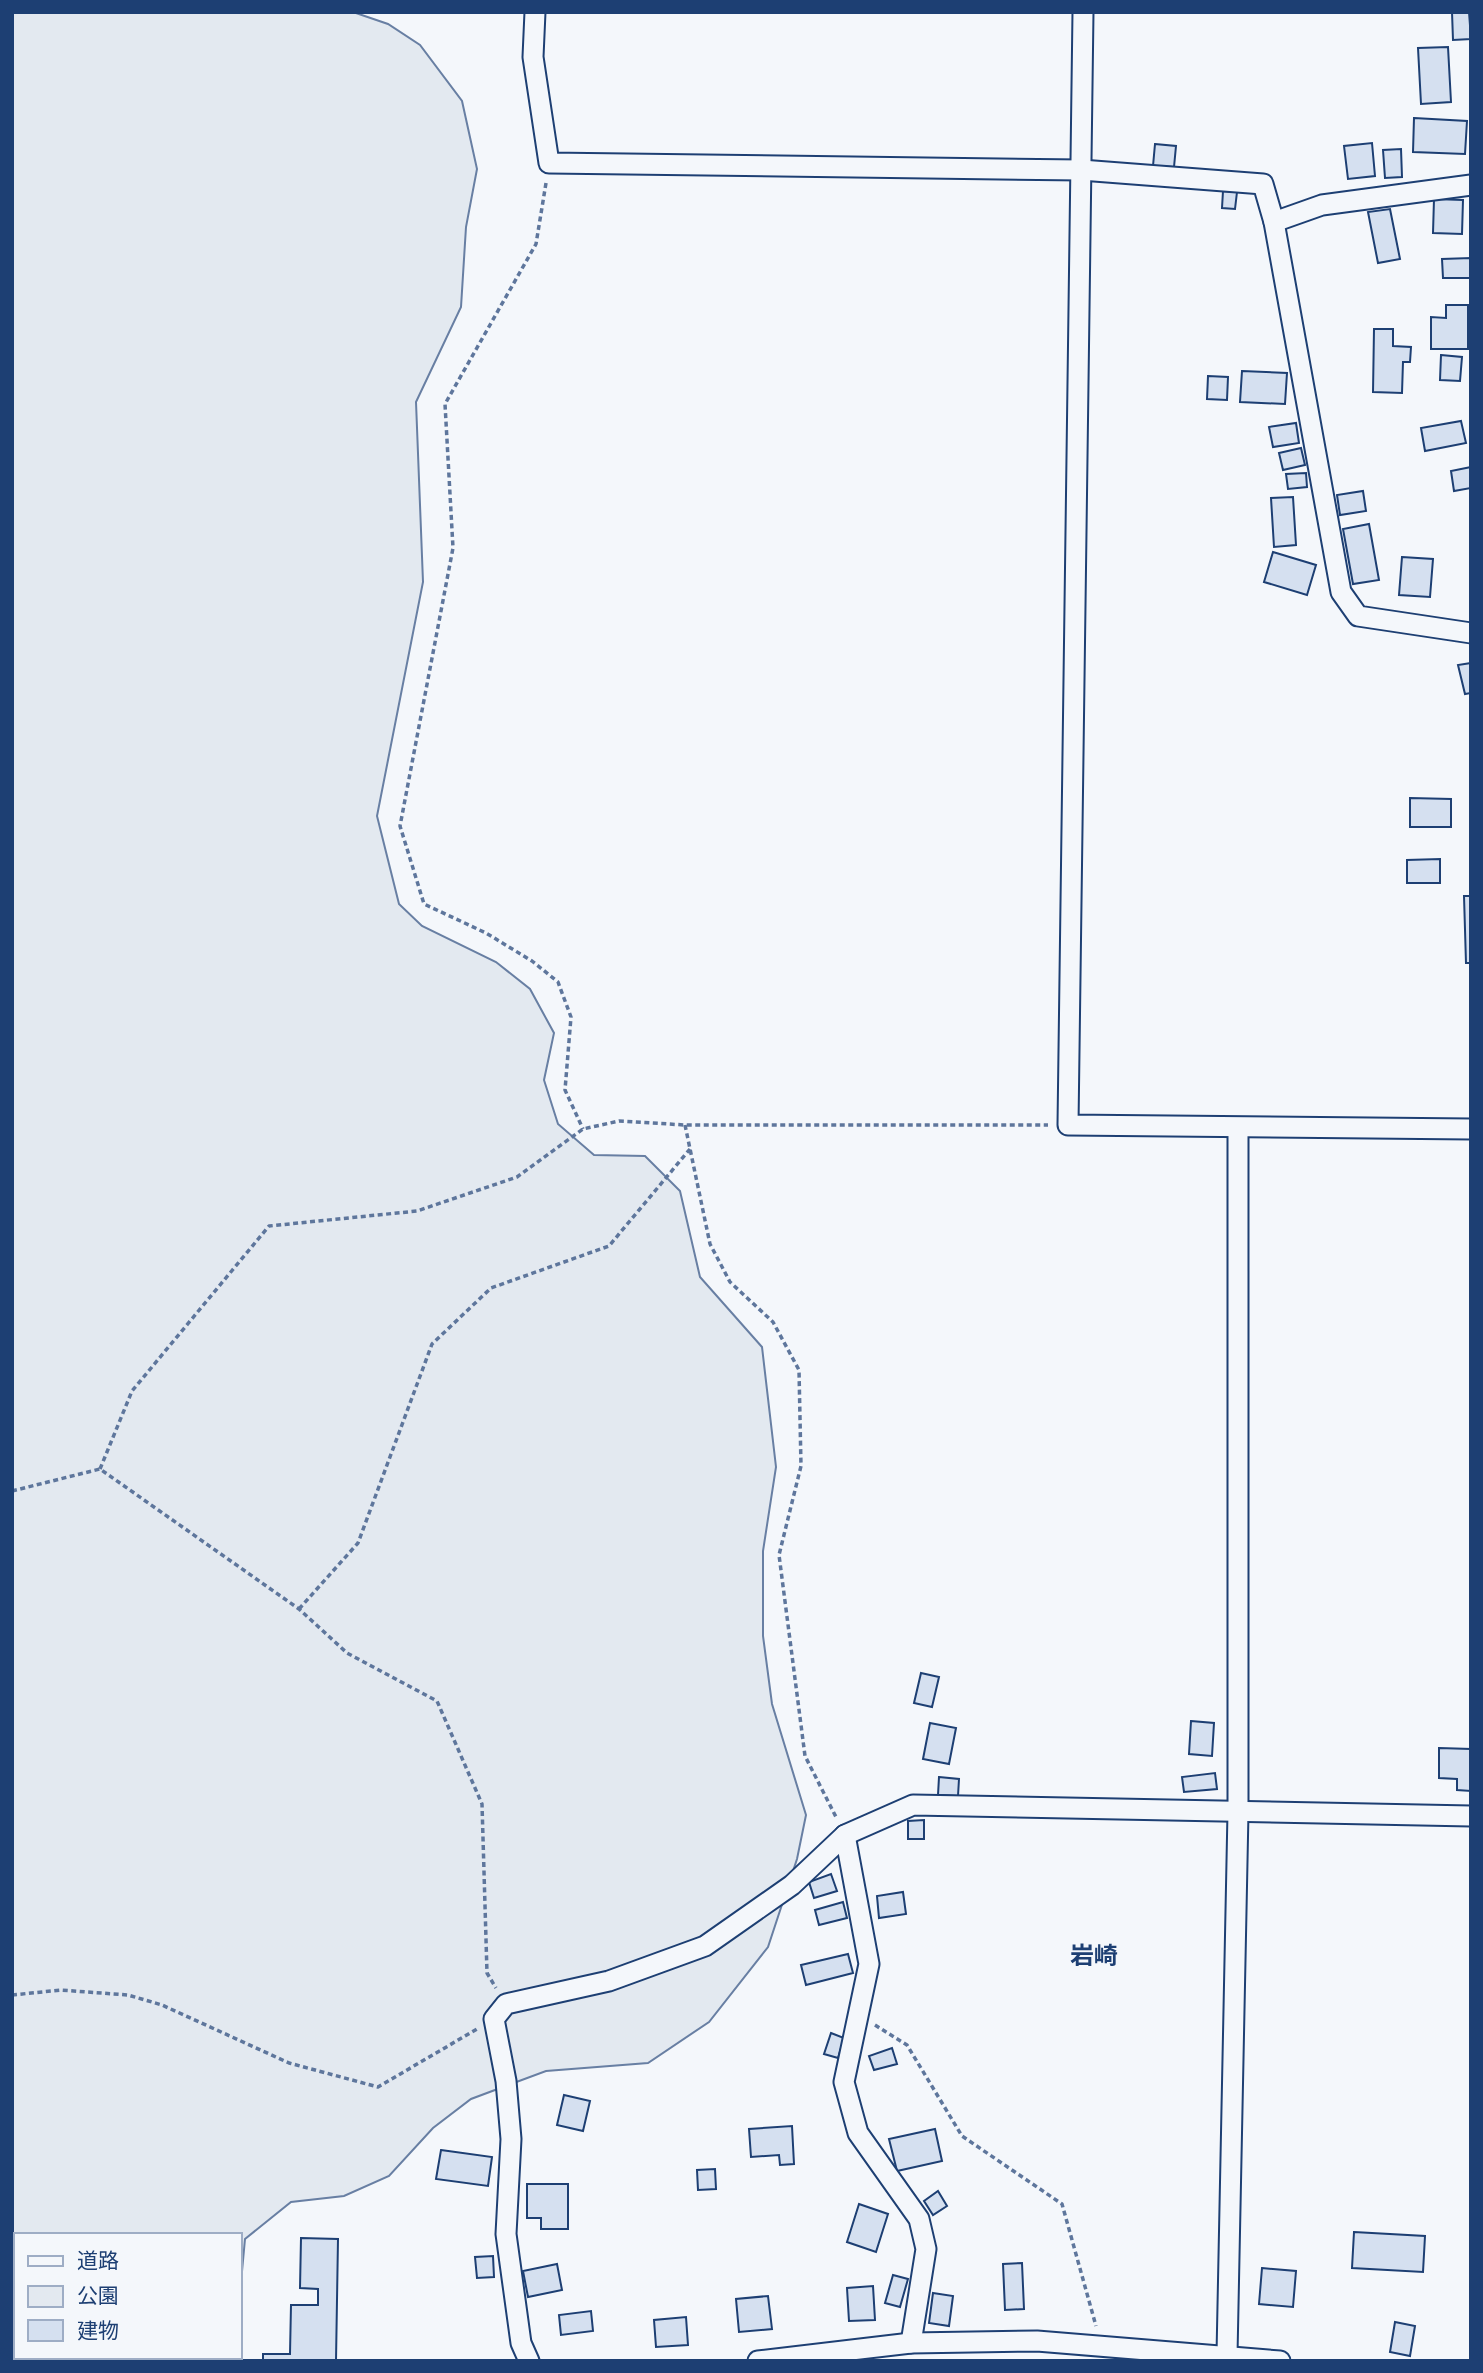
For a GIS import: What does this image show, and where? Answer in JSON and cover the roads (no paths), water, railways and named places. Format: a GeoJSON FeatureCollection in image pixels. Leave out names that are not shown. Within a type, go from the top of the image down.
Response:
{"type":"FeatureCollection","features":[{"type":"Feature","properties":{"kind":"street"},"geometry":{"type":"LineString","coordinates":[[535,12],[533,57],[549,163],[1081,170],[1263,184],[1274,222],[1341,592],[1358,616],[1471,633]]}},
{"type":"Feature","properties":{"kind":"street"},"geometry":{"type":"LineString","coordinates":[[1083,12],[1068,1125],[1471,1129]]}},
{"type":"Feature","properties":{"kind":"street"},"geometry":{"type":"LineString","coordinates":[[1274,222],[1322,205],[1471,185]]}},
{"type":"Feature","properties":{"kind":"street"},"geometry":{"type":"LineString","coordinates":[[1227,2356],[1238,1812],[1238,1128]]}},
{"type":"Feature","properties":{"kind":"street"},"geometry":{"type":"LineString","coordinates":[[529,2361],[521,2343],[506,2234],[511,2139],[500,2011],[609,1981],[705,1946],[792,1885],[845,1835],[913,1805],[1471,1816]]}},
{"type":"Feature","properties":{"kind":"street"},"geometry":{"type":"LineString","coordinates":[[845,1835],[869,1964],[844,2082],[858,2133],[919,2219],[926,2249],[911,2343]]}},
{"type":"Feature","properties":{"kind":"street"},"geometry":{"type":"LineString","coordinates":[[758,2361],[911,2343],[1037,2341],[1280,2361]]}},
{"type":"Feature","properties":{"kind":"district","name":"岩崎"},"geometry":{"type":"Point","coordinates":[1094,1955]}}]}
